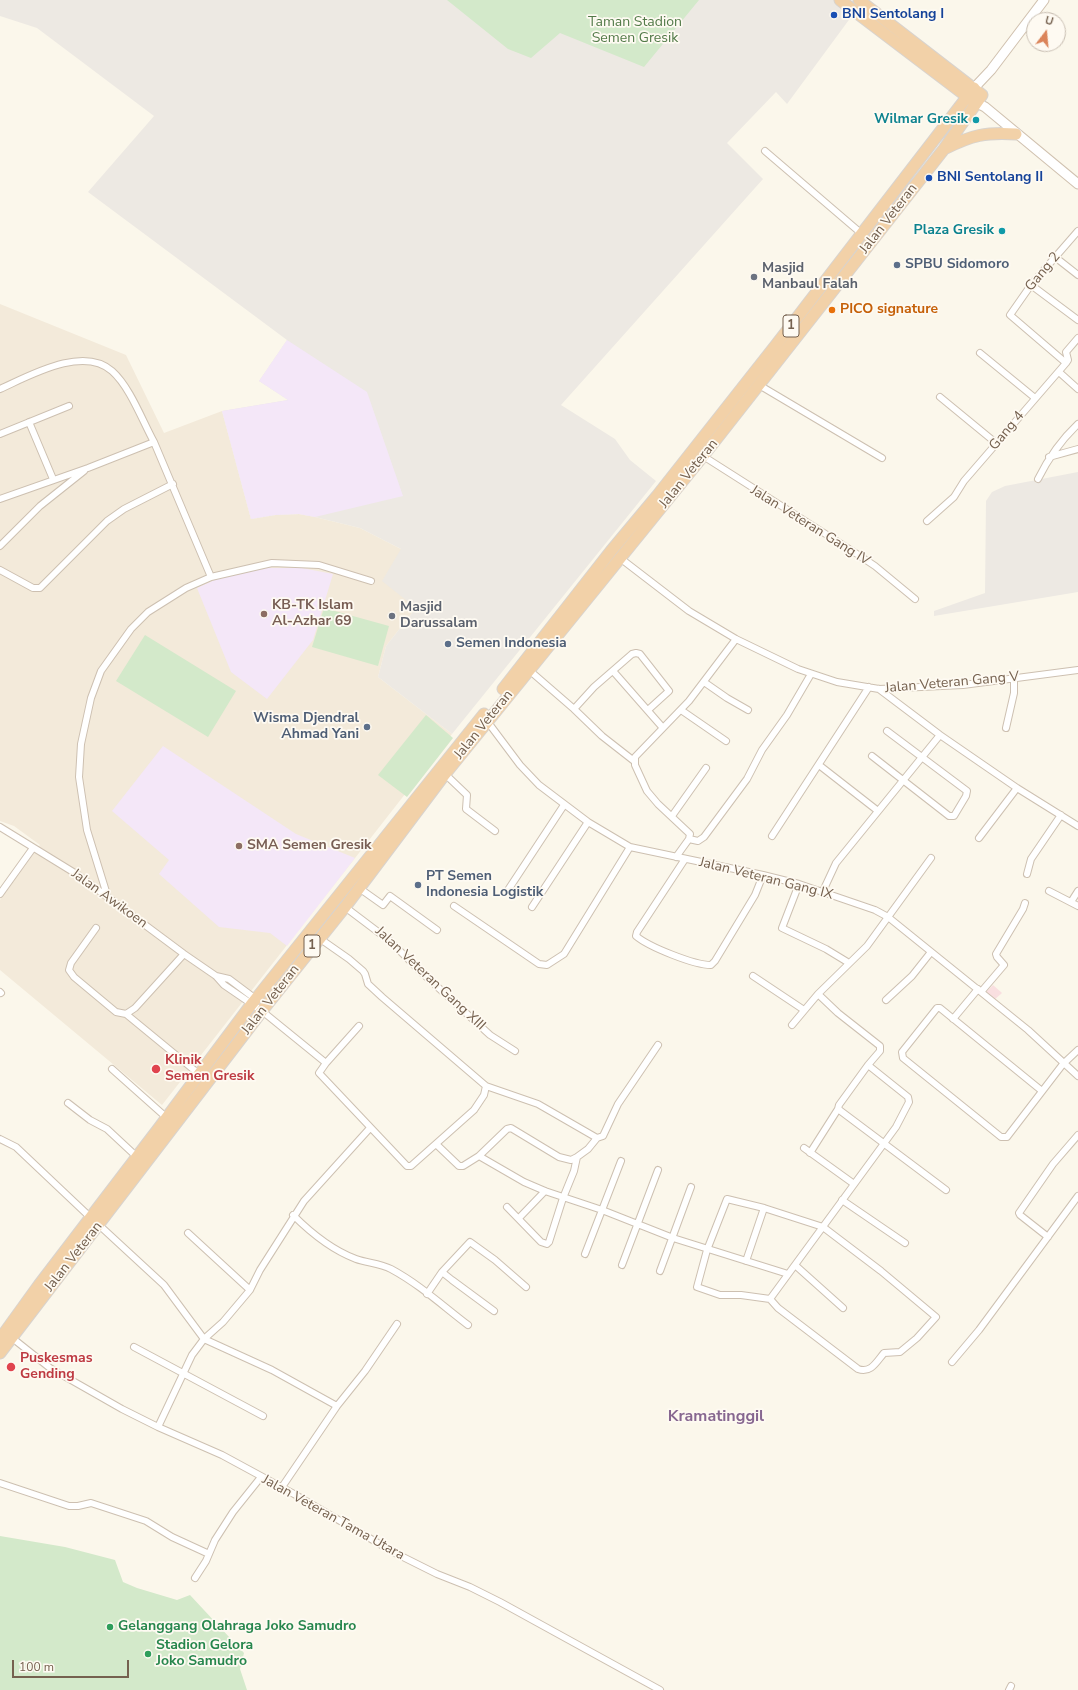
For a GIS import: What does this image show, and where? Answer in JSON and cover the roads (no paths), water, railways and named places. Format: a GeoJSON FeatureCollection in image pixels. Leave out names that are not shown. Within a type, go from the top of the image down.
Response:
{"type":"FeatureCollection","features":[{"type":"Feature","properties":{"kind":"highway"},"geometry":{"type":"LineString","coordinates":[[840,0],[977,98]]}},
{"type":"Feature","properties":{"kind":"highway"},"geometry":{"type":"LineString","coordinates":[[863,1],[977,98]]}},
{"type":"Feature","properties":{"kind":"highway","name":"Jalan Veteran"},"geometry":{"type":"LineString","coordinates":[[94,1221],[136,1156],[253,1002],[494,701],[625,534],[652,510],[703,456],[944,149],[977,98]]}},
{"type":"Feature","properties":{"kind":"highway","name":"Jalan Veteran"},"geometry":{"type":"LineString","coordinates":[[661,500],[862,234],[977,98]]}},
{"type":"Feature","properties":{"kind":"highway"},"geometry":{"type":"LineString","coordinates":[[944,149],[964,139],[977,135],[1001,133],[1016,134]]}},
{"type":"Feature","properties":{"kind":"highway","name":"Jalan Veteran"},"geometry":{"type":"LineString","coordinates":[[0,1354],[6,1338],[94,1221],[345,907],[445,774],[487,721],[634,541],[652,510]]}},
{"type":"Feature","properties":{"kind":"main road"},"geometry":{"type":"LineString","coordinates":[[1044,0],[991,70],[977,98],[1016,134],[1078,184]]}},
{"type":"Feature","properties":{"kind":"street"},"geometry":{"type":"LineString","coordinates":[[765,151],[862,234]]}},
{"type":"Feature","properties":{"kind":"street","name":"Gang 2"},"geometry":{"type":"LineString","coordinates":[[1066,363],[1010,315],[1030,285],[1078,231]]}},
{"type":"Feature","properties":{"kind":"street"},"geometry":{"type":"LineString","coordinates":[[1054,257],[1078,275]]}},
{"type":"Feature","properties":{"kind":"street"},"geometry":{"type":"LineString","coordinates":[[1030,285],[1078,320]]}},
{"type":"Feature","properties":{"kind":"street","name":"Gang 4"},"geometry":{"type":"LineString","coordinates":[[927,521],[954,497],[964,481],[1066,363],[1068,360],[1066,352],[1078,338]]}},
{"type":"Feature","properties":{"kind":"street"},"geometry":{"type":"LineString","coordinates":[[980,353],[1035,398]]}},
{"type":"Feature","properties":{"kind":"street"},"geometry":{"type":"LineString","coordinates":[[0,389],[66,361],[96,363],[111,370],[126,388],[154,442],[173,484],[210,577]]}},
{"type":"Feature","properties":{"kind":"street"},"geometry":{"type":"LineString","coordinates":[[1058,372],[1078,389]]}},
{"type":"Feature","properties":{"kind":"street"},"geometry":{"type":"LineString","coordinates":[[759,385],[882,458]]}},
{"type":"Feature","properties":{"kind":"street"},"geometry":{"type":"LineString","coordinates":[[940,397],[996,443]]}},
{"type":"Feature","properties":{"kind":"street"},"geometry":{"type":"LineString","coordinates":[[0,434],[69,406]]}},
{"type":"Feature","properties":{"kind":"street"},"geometry":{"type":"LineString","coordinates":[[29,422],[53,480]]}},
{"type":"Feature","properties":{"kind":"street"},"geometry":{"type":"LineString","coordinates":[[1038,478],[1050,456],[1064,438],[1078,424]]}},
{"type":"Feature","properties":{"kind":"street"},"geometry":{"type":"LineString","coordinates":[[0,499],[88,468],[154,442]]}},
{"type":"Feature","properties":{"kind":"street"},"geometry":{"type":"LineString","coordinates":[[1050,456],[1078,449]]}},
{"type":"Feature","properties":{"kind":"street","name":"Jalan Veteran Gang IV"},"geometry":{"type":"LineString","coordinates":[[703,456],[875,566],[915,599]]}},
{"type":"Feature","properties":{"kind":"street"},"geometry":{"type":"LineString","coordinates":[[0,546],[40,506],[88,468]]}},
{"type":"Feature","properties":{"kind":"street"},"geometry":{"type":"LineString","coordinates":[[0,570],[33,588],[40,588],[107,521],[124,509],[173,484]]}},
{"type":"Feature","properties":{"kind":"street","name":"Jalan Veteran Gang V"},"geometry":{"type":"LineString","coordinates":[[620,558],[689,611],[736,639],[811,674],[837,682],[879,689],[963,685],[1078,670]]}},
{"type":"Feature","properties":{"kind":"street"},"geometry":{"type":"LineString","coordinates":[[108,898],[87,830],[79,777],[81,744],[91,698],[101,671],[131,629],[148,612],[186,588],[210,577],[272,563],[319,565],[371,581]]}},
{"type":"Feature","properties":{"kind":"street"},"geometry":{"type":"LineString","coordinates":[[634,761],[638,752],[680,710],[704,682],[736,639]]}},
{"type":"Feature","properties":{"kind":"street"},"geometry":{"type":"LineString","coordinates":[[574,709],[594,687],[632,654],[636,653],[640,654],[669,691],[648,710]]}},
{"type":"Feature","properties":{"kind":"street"},"geometry":{"type":"LineString","coordinates":[[529,670],[574,709],[602,736],[634,761],[647,791],[658,804],[690,834],[689,839],[676,857]]}},
{"type":"Feature","properties":{"kind":"street"},"geometry":{"type":"LineString","coordinates":[[613,671],[663,728]]}},
{"type":"Feature","properties":{"kind":"street"},"geometry":{"type":"LineString","coordinates":[[689,839],[701,840],[708,832],[747,779],[762,750],[787,715],[811,674]]}},
{"type":"Feature","properties":{"kind":"street"},"geometry":{"type":"LineString","coordinates":[[1006,728],[1014,693],[1014,679]]}},
{"type":"Feature","properties":{"kind":"street"},"geometry":{"type":"LineString","coordinates":[[704,682],[748,710]]}},
{"type":"Feature","properties":{"kind":"street"},"geometry":{"type":"LineString","coordinates":[[772,836],[869,687]]}},
{"type":"Feature","properties":{"kind":"street"},"geometry":{"type":"LineString","coordinates":[[879,689],[940,735],[1017,788],[1078,826]]}},
{"type":"Feature","properties":{"kind":"street"},"geometry":{"type":"LineString","coordinates":[[680,710],[726,741]]}},
{"type":"Feature","properties":{"kind":"street","name":"Jalan Veteran Gang IX"},"geometry":{"type":"LineString","coordinates":[[487,721],[530,776],[564,805],[588,822],[630,847],[799,884],[875,910],[888,917],[1028,1030],[1063,1064],[1078,1076]]}},
{"type":"Feature","properties":{"kind":"street"},"geometry":{"type":"LineString","coordinates":[[872,756],[949,816],[954,816],[966,796],[967,791],[887,732]]}},
{"type":"Feature","properties":{"kind":"street"},"geometry":{"type":"LineString","coordinates":[[823,891],[836,863],[940,735]]}},
{"type":"Feature","properties":{"kind":"street"},"geometry":{"type":"LineString","coordinates":[[819,765],[878,811]]}},
{"type":"Feature","properties":{"kind":"street"},"geometry":{"type":"LineString","coordinates":[[672,816],[706,768]]}},
{"type":"Feature","properties":{"kind":"street"},"geometry":{"type":"LineString","coordinates":[[445,774],[467,796],[466,809],[495,830]]}},
{"type":"Feature","properties":{"kind":"street"},"geometry":{"type":"LineString","coordinates":[[979,838],[1017,788]]}},
{"type":"Feature","properties":{"kind":"street"},"geometry":{"type":"LineString","coordinates":[[508,890],[564,805]]}},
{"type":"Feature","properties":{"kind":"street"},"geometry":{"type":"LineString","coordinates":[[1027,874],[1031,859],[1061,815]]}},
{"type":"Feature","properties":{"kind":"street"},"geometry":{"type":"LineString","coordinates":[[532,907],[588,822]]}},
{"type":"Feature","properties":{"kind":"street","name":"Jalan Awikoen"},"geometry":{"type":"LineString","coordinates":[[0,828],[78,875],[216,976],[224,985],[264,1009],[326,1063]]}},
{"type":"Feature","properties":{"kind":"street"},"geometry":{"type":"LineString","coordinates":[[454,906],[539,964],[547,966],[564,954],[630,847]]}},
{"type":"Feature","properties":{"kind":"street"},"geometry":{"type":"LineString","coordinates":[[0,894],[34,848]]}},
{"type":"Feature","properties":{"kind":"street"},"geometry":{"type":"LineString","coordinates":[[792,1025],[818,994],[867,946],[931,858]]}},
{"type":"Feature","properties":{"kind":"street"},"geometry":{"type":"LineString","coordinates":[[685,859],[653,906],[636,936],[682,959],[705,965],[711,965],[715,961],[755,895],[763,875]]}},
{"type":"Feature","properties":{"kind":"street"},"geometry":{"type":"LineString","coordinates":[[799,884],[782,928],[826,949],[849,963]]}},
{"type":"Feature","properties":{"kind":"street"},"geometry":{"type":"LineString","coordinates":[[359,888],[382,905],[390,896],[437,930]]}},
{"type":"Feature","properties":{"kind":"street"},"geometry":{"type":"LineString","coordinates":[[1049,891],[1078,906]]}},
{"type":"Feature","properties":{"kind":"street"},"geometry":{"type":"LineString","coordinates":[[1071,902],[1078,891]]}},
{"type":"Feature","properties":{"kind":"street"},"geometry":{"type":"LineString","coordinates":[[953,1019],[1004,965],[996,954],[1023,909],[1025,903]]}},
{"type":"Feature","properties":{"kind":"street","name":"Jalan Veteran Gang XIII"},"geometry":{"type":"LineString","coordinates":[[345,907],[390,941],[419,970],[490,1035],[515,1052]]}},
{"type":"Feature","properties":{"kind":"street"},"geometry":{"type":"LineString","coordinates":[[96,928],[71,962],[69,970],[74,977],[116,1012],[126,1014],[199,1074]]}},
{"type":"Feature","properties":{"kind":"street"},"geometry":{"type":"LineString","coordinates":[[319,938],[349,959],[363,971],[366,974],[368,984],[389,1004],[486,1086],[538,1104],[597,1138]]}},
{"type":"Feature","properties":{"kind":"street"},"geometry":{"type":"LineString","coordinates":[[886,1000],[912,976],[931,952]]}},
{"type":"Feature","properties":{"kind":"street"},"geometry":{"type":"LineString","coordinates":[[126,1014],[135,1008],[184,954]]}},
{"type":"Feature","properties":{"kind":"street"},"geometry":{"type":"LineString","coordinates":[[753,976],[804,1010]]}},
{"type":"Feature","properties":{"kind":"street"},"geometry":{"type":"LineString","coordinates":[[810,1153],[838,1109],[839,1105],[880,1051],[880,1046],[838,1013],[818,994]]}},
{"type":"Feature","properties":{"kind":"street"},"geometry":{"type":"LineString","coordinates":[[1042,1090],[953,1019],[944,1010],[937,1008],[902,1052],[903,1058],[1003,1138],[1007,1138],[1042,1090],[1063,1064],[1078,1050]]}},
{"type":"Feature","properties":{"kind":"street"},"geometry":{"type":"LineString","coordinates":[[360,1026],[326,1063],[319,1073],[407,1166],[411,1166],[460,1120],[474,1110],[484,1095],[486,1086]]}},
{"type":"Feature","properties":{"kind":"street"},"geometry":{"type":"LineString","coordinates":[[436,1144],[461,1166],[479,1156],[507,1129],[510,1128],[559,1157],[571,1160],[588,1149],[597,1138],[603,1136],[618,1104],[658,1045]]}},
{"type":"Feature","properties":{"kind":"street"},"geometry":{"type":"LineString","coordinates":[[770,1299],[904,1114],[909,1099],[868,1065]]}},
{"type":"Feature","properties":{"kind":"street"},"geometry":{"type":"LineString","coordinates":[[112,1069],[166,1118]]}},
{"type":"Feature","properties":{"kind":"street"},"geometry":{"type":"LineString","coordinates":[[68,1103],[90,1120],[106,1129],[136,1156]]}},
{"type":"Feature","properties":{"kind":"street"},"geometry":{"type":"LineString","coordinates":[[838,1109],[946,1190]]}},
{"type":"Feature","properties":{"kind":"street"},"geometry":{"type":"LineString","coordinates":[[158,1427],[192,1355],[204,1339],[223,1322],[250,1290],[260,1270],[293,1215],[304,1200],[370,1128]]}},
{"type":"Feature","properties":{"kind":"street"},"geometry":{"type":"LineString","coordinates":[[1048,1237],[1019,1213],[1053,1164],[1078,1136]]}},
{"type":"Feature","properties":{"kind":"street"},"geometry":{"type":"LineString","coordinates":[[0,1139],[16,1147],[164,1285],[204,1339],[272,1370],[337,1406]]}},
{"type":"Feature","properties":{"kind":"street"},"geometry":{"type":"LineString","coordinates":[[804,1148],[854,1184]]}},
{"type":"Feature","properties":{"kind":"street"},"geometry":{"type":"LineString","coordinates":[[479,1156],[524,1182],[563,1198],[602,1210],[707,1250],[788,1274]]}},
{"type":"Feature","properties":{"kind":"street"},"geometry":{"type":"LineString","coordinates":[[507,1207],[541,1242],[546,1244],[574,1171],[577,1157]]}},
{"type":"Feature","properties":{"kind":"street"},"geometry":{"type":"LineString","coordinates":[[585,1254],[621,1162]]}},
{"type":"Feature","properties":{"kind":"street"},"geometry":{"type":"LineString","coordinates":[[622,1265],[658,1170]]}},
{"type":"Feature","properties":{"kind":"street"},"geometry":{"type":"LineString","coordinates":[[660,1271],[691,1187]]}},
{"type":"Feature","properties":{"kind":"street"},"geometry":{"type":"LineString","coordinates":[[519,1218],[545,1191]]}},
{"type":"Feature","properties":{"kind":"street"},"geometry":{"type":"LineString","coordinates":[[952,1362],[979,1330],[1078,1196]]}},
{"type":"Feature","properties":{"kind":"street"},"geometry":{"type":"LineString","coordinates":[[727,1199],[764,1208],[823,1227],[935,1314],[936,1317],[917,1338],[900,1352],[884,1353],[870,1370],[863,1371],[858,1369],[784,1312],[770,1299],[741,1295],[720,1295],[697,1287],[707,1250],[727,1199]]}},
{"type":"Feature","properties":{"kind":"street"},"geometry":{"type":"LineString","coordinates":[[842,1200],[905,1243]]}},
{"type":"Feature","properties":{"kind":"street"},"geometry":{"type":"LineString","coordinates":[[746,1261],[764,1208]]}},
{"type":"Feature","properties":{"kind":"street"},"geometry":{"type":"LineString","coordinates":[[293,1215],[308,1230],[324,1242],[356,1259],[386,1266],[408,1278],[468,1325]]}},
{"type":"Feature","properties":{"kind":"street"},"geometry":{"type":"LineString","coordinates":[[188,1233],[250,1290]]}},
{"type":"Feature","properties":{"kind":"street"},"geometry":{"type":"LineString","coordinates":[[427,1294],[442,1272],[470,1242],[490,1256],[526,1287]]}},
{"type":"Feature","properties":{"kind":"street"},"geometry":{"type":"LineString","coordinates":[[795,1265],[843,1308]]}},
{"type":"Feature","properties":{"kind":"street"},"geometry":{"type":"LineString","coordinates":[[442,1272],[494,1311]]}},
{"type":"Feature","properties":{"kind":"street"},"geometry":{"type":"LineString","coordinates":[[282,1488],[337,1406],[366,1371],[397,1324]]}},
{"type":"Feature","properties":{"kind":"street","name":"Jalan Veteran Tama Utara"},"geometry":{"type":"LineString","coordinates":[[6,1338],[50,1368],[98,1395],[158,1427],[208,1448],[282,1488],[395,1554],[500,1602],[660,1690]]}},
{"type":"Feature","properties":{"kind":"street"},"geometry":{"type":"LineString","coordinates":[[134,1347],[263,1416]]}},
{"type":"Feature","properties":{"kind":"street"},"geometry":{"type":"LineString","coordinates":[[195,1578],[206,1561],[215,1540],[233,1512],[261,1477]]}},
{"type":"Feature","properties":{"kind":"street"},"geometry":{"type":"LineString","coordinates":[[0,1483],[69,1506],[78,1506],[91,1503],[146,1521],[172,1537],[208,1554]]}},
{"type":"Feature","properties":{"kind":"place","name":"BNI Sentolang I"},"geometry":{"type":"Point","coordinates":[834,15]}},
{"type":"Feature","properties":{"kind":"place","name":"Wilmar Gresik"},"geometry":{"type":"Point","coordinates":[976,120]}},
{"type":"Feature","properties":{"kind":"place","name":"BNI Sentolang II"},"geometry":{"type":"Point","coordinates":[929,178]}},
{"type":"Feature","properties":{"kind":"place","name":"Plaza Gresik"},"geometry":{"type":"Point","coordinates":[1002,231]}},
{"type":"Feature","properties":{"kind":"place","name":"SPBU Sidomoro"},"geometry":{"type":"Point","coordinates":[897,265]}},
{"type":"Feature","properties":{"kind":"place","name":"Masjid Manbaul Falah"},"geometry":{"type":"Point","coordinates":[754,277]}},
{"type":"Feature","properties":{"kind":"place","name":"PICO signature"},"geometry":{"type":"Point","coordinates":[832,310]}},
{"type":"Feature","properties":{"kind":"place","name":"KB-TK Islam Al-Azhar 69"},"geometry":{"type":"Point","coordinates":[264,614]}},
{"type":"Feature","properties":{"kind":"place","name":"Masjid Darussalam"},"geometry":{"type":"Point","coordinates":[392,616]}},
{"type":"Feature","properties":{"kind":"place","name":"Semen Indonesia"},"geometry":{"type":"Point","coordinates":[448,644]}},
{"type":"Feature","properties":{"kind":"place","name":"Wisma Djendral Ahmad Yani"},"geometry":{"type":"Point","coordinates":[367,727]}},
{"type":"Feature","properties":{"kind":"place","name":"SMA Semen Gresik"},"geometry":{"type":"Point","coordinates":[239,846]}},
{"type":"Feature","properties":{"kind":"place","name":"PT Semen Indonesia Logistik"},"geometry":{"type":"Point","coordinates":[418,885]}},
{"type":"Feature","properties":{"kind":"place","name":"Klinik Semen Gresik"},"geometry":{"type":"Point","coordinates":[156,1069]}},
{"type":"Feature","properties":{"kind":"place","name":"Puskesmas Gending"},"geometry":{"type":"Point","coordinates":[11,1367]}},
{"type":"Feature","properties":{"kind":"place","name":"Gelanggang Olahraga Joko Samudro"},"geometry":{"type":"Point","coordinates":[110,1627]}},
{"type":"Feature","properties":{"kind":"place","name":"Stadion Gelora Joko Samudro"},"geometry":{"type":"Point","coordinates":[148,1654]}},
{"type":"Feature","properties":{"kind":"district","name":"Kramatinggil"},"geometry":{"type":"Point","coordinates":[716,1417]}},
{"type":"Feature","properties":{"kind":"park label","name":"Taman Stadion Semen Gresik"},"geometry":{"type":"Point","coordinates":[635,32]}}]}
